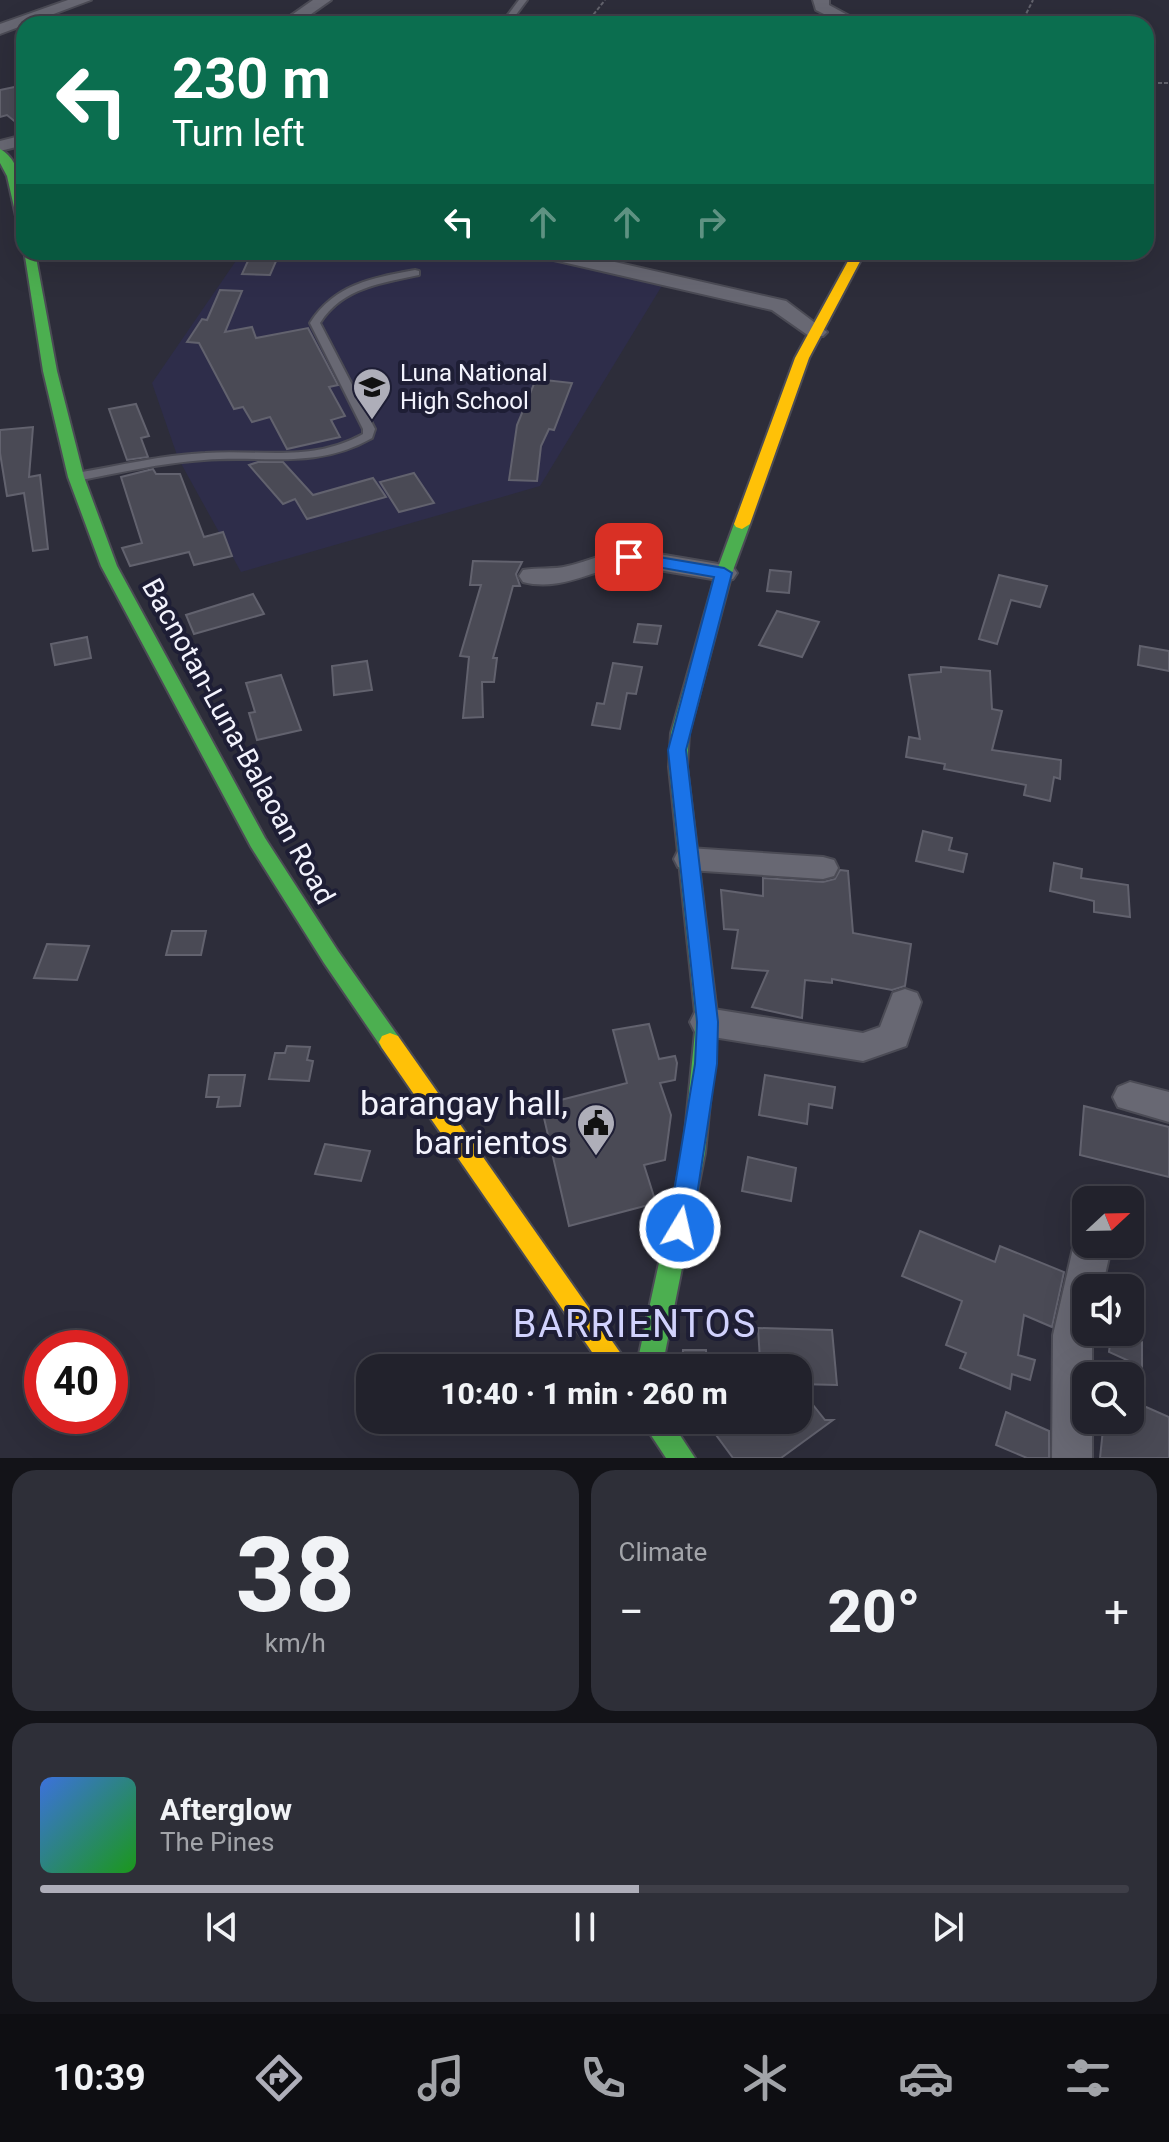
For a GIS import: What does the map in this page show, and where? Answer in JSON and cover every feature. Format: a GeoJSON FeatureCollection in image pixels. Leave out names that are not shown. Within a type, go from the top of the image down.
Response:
{"type":"FeatureCollection","features":[{"type":"Feature","properties":{"kind":"main road"},"geometry":{"type":"LineString","coordinates":[[0,152],[16,186]]}},
{"type":"Feature","properties":{"kind":"main road","name":"Bacnotan-Luna-Balaoan Road"},"geometry":{"type":"LineString","coordinates":[[30,260],[50,371],[76,477],[109,566],[258,842],[331,957],[608,1354]]}},
{"type":"Feature","properties":{"kind":"main road"},"geometry":{"type":"LineString","coordinates":[[652,1354],[680,1228],[706,1064],[707,1022],[677,750],[724,573],[802,358],[855,260]]}},
{"type":"Feature","properties":{"kind":"main road"},"geometry":{"type":"LineString","coordinates":[[664,1434],[682,1458]]}},
{"type":"Feature","properties":{"kind":"street"},"geometry":{"type":"LineString","coordinates":[[37,16],[83,0]]}},
{"type":"Feature","properties":{"kind":"street"},"geometry":{"type":"LineString","coordinates":[[299,16],[323,0]]}},
{"type":"Feature","properties":{"kind":"street"},"geometry":{"type":"LineString","coordinates":[[821,0],[821,7],[840,16]]}},
{"type":"Feature","properties":{"kind":"street"},"geometry":{"type":"LineString","coordinates":[[580,260],[779,305],[816,332]]}},
{"type":"Feature","properties":{"kind":"street"},"geometry":{"type":"LineString","coordinates":[[532,576],[568,575],[611,559],[629,557],[724,573]]}},
{"type":"Feature","properties":{"kind":"street"},"geometry":{"type":"LineString","coordinates":[[689,859],[823,868]]}},
{"type":"Feature","properties":{"kind":"street"},"geometry":{"type":"LineString","coordinates":[[707,1022],[863,1047],[894,1036],[905,1002]]}},
{"type":"Feature","properties":{"kind":"street"},"geometry":{"type":"LineString","coordinates":[[1130,1097],[1169,1107]]}},
{"type":"Feature","properties":{"kind":"street"},"geometry":{"type":"LineString","coordinates":[[1072,1458],[1072,1335],[1090,1258]]}},
{"type":"Feature","properties":{"kind":"lane"},"geometry":{"type":"LineString","coordinates":[[76,477],[201,456],[321,455],[357,444],[368,436],[369,429],[315,323],[330,303],[350,291],[415,273]]}},
{"type":"Feature","properties":{"kind":"path"},"geometry":{"type":"LineString","coordinates":[[592,16],[605,0]]}},
{"type":"Feature","properties":{"kind":"shaded area","name":"Luna National High School"},"geometry":{"type":"Polygon","coordinates":[[[237,260],[562,260],[663,284],[540,486],[241,572],[178,458],[152,383],[237,260]]]}},
{"type":"Feature","properties":{"kind":"building"},"geometry":{"type":"Polygon","coordinates":[[[16,87],[16,122],[7,115],[0,117],[0,90],[16,87]]]}},
{"type":"Feature","properties":{"kind":"building"},"geometry":{"type":"Polygon","coordinates":[[[248,260],[277,260],[270,275],[242,274],[248,260]]]}},
{"type":"Feature","properties":{"kind":"building"},"geometry":{"type":"Polygon","coordinates":[[[220,290],[242,291],[225,332],[252,327],[256,338],[308,328],[338,385],[329,387],[345,416],[331,420],[340,437],[287,449],[270,417],[252,422],[243,407],[234,409],[199,343],[187,342],[202,319],[207,320],[220,290]]]}},
{"type":"Feature","properties":{"kind":"building"},"geometry":{"type":"Polygon","coordinates":[[[536,379],[572,383],[554,430],[549,429],[541,446],[537,481],[509,480],[517,425],[536,379]]]}},
{"type":"Feature","properties":{"kind":"building"},"geometry":{"type":"Polygon","coordinates":[[[136,404],[149,436],[141,438],[148,457],[127,460],[109,409],[136,404]]]}},
{"type":"Feature","properties":{"kind":"building"},"geometry":{"type":"Polygon","coordinates":[[[33,427],[29,477],[40,475],[48,549],[33,551],[24,493],[7,496],[0,453],[0,430],[33,427]]]}},
{"type":"Feature","properties":{"kind":"building"},"geometry":{"type":"Polygon","coordinates":[[[283,462],[313,495],[373,478],[386,497],[307,519],[295,499],[283,504],[249,465],[283,462]]]}},
{"type":"Feature","properties":{"kind":"building"},"geometry":{"type":"Polygon","coordinates":[[[153,469],[156,474],[180,474],[204,537],[223,532],[232,556],[194,565],[189,552],[130,566],[122,548],[142,543],[121,477],[153,469]]]}},
{"type":"Feature","properties":{"kind":"building"},"geometry":{"type":"Polygon","coordinates":[[[414,473],[434,503],[399,512],[380,482],[414,473]]]}},
{"type":"Feature","properties":{"kind":"building"},"geometry":{"type":"Polygon","coordinates":[[[473,561],[522,562],[516,574],[520,586],[513,586],[493,658],[497,658],[494,682],[482,682],[483,717],[463,718],[469,657],[460,656],[481,585],[470,585],[473,561]]]}},
{"type":"Feature","properties":{"kind":"building"},"geometry":{"type":"Polygon","coordinates":[[[770,570],[791,572],[789,593],[767,591],[770,570]]]}},
{"type":"Feature","properties":{"kind":"building"},"geometry":{"type":"Polygon","coordinates":[[[999,575],[1047,586],[1040,607],[1011,600],[997,644],[979,639],[999,575]]]}},
{"type":"Feature","properties":{"kind":"building"},"geometry":{"type":"Polygon","coordinates":[[[253,594],[264,614],[194,634],[186,615],[253,594]]]}},
{"type":"Feature","properties":{"kind":"building"},"geometry":{"type":"Polygon","coordinates":[[[777,611],[819,622],[802,657],[759,645],[777,611]]]}},
{"type":"Feature","properties":{"kind":"building"},"geometry":{"type":"Polygon","coordinates":[[[638,624],[661,626],[657,644],[634,642],[638,624]]]}},
{"type":"Feature","properties":{"kind":"building"},"geometry":{"type":"Polygon","coordinates":[[[87,637],[91,658],[55,665],[51,644],[87,637]]]}},
{"type":"Feature","properties":{"kind":"building"},"geometry":{"type":"Polygon","coordinates":[[[1140,646],[1169,651],[1169,671],[1138,665],[1140,646]]]}},
{"type":"Feature","properties":{"kind":"building"},"geometry":{"type":"Polygon","coordinates":[[[367,661],[372,690],[334,695],[332,666],[367,661]]]}},
{"type":"Feature","properties":{"kind":"building"},"geometry":{"type":"Polygon","coordinates":[[[613,663],[642,667],[636,694],[627,693],[620,729],[592,725],[597,703],[604,704],[613,663]]]}},
{"type":"Feature","properties":{"kind":"building"},"geometry":{"type":"Polygon","coordinates":[[[941,667],[990,671],[992,709],[1002,711],[992,750],[1061,760],[1060,779],[1054,777],[1050,801],[1024,795],[1026,785],[944,769],[945,764],[906,757],[909,737],[920,739],[909,675],[941,672],[941,667]]]}},
{"type":"Feature","properties":{"kind":"building"},"geometry":{"type":"Polygon","coordinates":[[[281,675],[301,730],[257,740],[249,713],[255,712],[246,683],[281,675]]]}},
{"type":"Feature","properties":{"kind":"building"},"geometry":{"type":"Polygon","coordinates":[[[923,831],[952,838],[949,850],[967,854],[963,872],[916,861],[923,831]]]}},
{"type":"Feature","properties":{"kind":"building"},"geometry":{"type":"Polygon","coordinates":[[[1054,863],[1082,869],[1081,878],[1128,885],[1130,917],[1094,912],[1094,901],[1050,891],[1054,863]]]}},
{"type":"Feature","properties":{"kind":"building"},"geometry":{"type":"Polygon","coordinates":[[[840,870],[848,871],[853,933],[911,944],[905,986],[892,990],[832,979],[832,983],[805,980],[802,1018],[752,1007],[768,971],[732,968],[738,930],[724,929],[721,890],[763,896],[763,878],[823,882],[835,879],[840,870]]]}},
{"type":"Feature","properties":{"kind":"building"},"geometry":{"type":"Polygon","coordinates":[[[172,931],[206,931],[201,955],[166,955],[172,931]]]}},
{"type":"Feature","properties":{"kind":"building"},"geometry":{"type":"Polygon","coordinates":[[[47,944],[89,946],[77,980],[34,978],[47,944]]]}},
{"type":"Feature","properties":{"kind":"building"},"geometry":{"type":"Polygon","coordinates":[[[649,1024],[659,1059],[675,1056],[677,1063],[675,1080],[660,1083],[671,1115],[665,1160],[644,1165],[656,1203],[569,1226],[541,1105],[627,1083],[613,1030],[649,1024]]]}},
{"type":"Feature","properties":{"kind":"building"},"geometry":{"type":"Polygon","coordinates":[[[287,1046],[310,1047],[307,1060],[313,1061],[309,1081],[269,1079],[275,1053],[285,1053],[287,1046]]]}},
{"type":"Feature","properties":{"kind":"building"},"geometry":{"type":"Polygon","coordinates":[[[209,1075],[245,1075],[240,1106],[217,1107],[219,1097],[206,1097],[209,1075]]]}},
{"type":"Feature","properties":{"kind":"building"},"geometry":{"type":"Polygon","coordinates":[[[765,1075],[835,1087],[832,1108],[809,1104],[807,1124],[759,1115],[765,1075]]]}},
{"type":"Feature","properties":{"kind":"building"},"geometry":{"type":"Polygon","coordinates":[[[1084,1106],[1169,1127],[1169,1177],[1080,1155],[1084,1106]]]}},
{"type":"Feature","properties":{"kind":"building"},"geometry":{"type":"Polygon","coordinates":[[[325,1144],[370,1151],[361,1181],[315,1174],[325,1144]]]}},
{"type":"Feature","properties":{"kind":"building"},"geometry":{"type":"Polygon","coordinates":[[[748,1157],[796,1168],[791,1201],[742,1191],[748,1157]]]}},
{"type":"Feature","properties":{"kind":"building"},"geometry":{"type":"Polygon","coordinates":[[[920,1231],[995,1262],[1000,1246],[1064,1272],[1052,1327],[1024,1315],[1018,1355],[1035,1360],[1030,1380],[1012,1374],[1010,1389],[960,1368],[966,1353],[946,1345],[962,1301],[902,1276],[920,1231]]]}},
{"type":"Feature","properties":{"kind":"building"},"geometry":{"type":"Polygon","coordinates":[[[758,1328],[832,1330],[837,1385],[812,1384],[812,1354],[760,1354],[758,1328]]]}},
{"type":"Feature","properties":{"kind":"building"},"geometry":{"type":"Polygon","coordinates":[[[1110,1346],[1142,1346],[1142,1362],[1131,1362],[1109,1352],[1110,1346]]]}},
{"type":"Feature","properties":{"kind":"building"},"geometry":{"type":"Polygon","coordinates":[[[683,1350],[706,1350],[706,1354],[683,1354],[683,1350]]]}},
{"type":"Feature","properties":{"kind":"building"},"geometry":{"type":"Polygon","coordinates":[[[812,1404],[825,1420],[833,1420],[781,1458],[733,1458],[715,1434],[812,1434],[812,1404]]]}},
{"type":"Feature","properties":{"kind":"building"},"geometry":{"type":"Polygon","coordinates":[[[1144,1406],[1169,1417],[1169,1458],[1100,1458],[1103,1434],[1144,1434],[1144,1406]]]}},
{"type":"Feature","properties":{"kind":"building"},"geometry":{"type":"Polygon","coordinates":[[[1006,1412],[1049,1431],[1049,1458],[1027,1458],[996,1445],[1006,1412]]]}},
{"type":"Feature","properties":{"kind":"traffic: fast"},"geometry":{"type":"LineString","coordinates":[[0,152],[13,176],[16,189]]}},
{"type":"Feature","properties":{"kind":"traffic: fast"},"geometry":{"type":"LineString","coordinates":[[30,260],[50,371],[76,477],[109,566],[258,842],[331,957],[390,1042]]}},
{"type":"Feature","properties":{"kind":"traffic: fast"},"geometry":{"type":"LineString","coordinates":[[652,1354],[694,1153],[707,1022],[678,767],[680,733],[724,573],[742,524]]}},
{"type":"Feature","properties":{"kind":"traffic: fast"},"geometry":{"type":"LineString","coordinates":[[664,1434],[682,1458]]}},
{"type":"Feature","properties":{"kind":"traffic: slow"},"geometry":{"type":"LineString","coordinates":[[742,524],[802,358],[855,260]]}},
{"type":"Feature","properties":{"kind":"traffic: slow"},"geometry":{"type":"LineString","coordinates":[[390,1042],[608,1354]]}},
{"type":"Feature","properties":{"kind":"place","name":"Luna National High School"},"geometry":{"type":"Point","coordinates":[372,421]}},
{"type":"Feature","properties":{"kind":"place","name":"barangay hall, barrientos"},"geometry":{"type":"Point","coordinates":[596,1157]}},
{"type":"Feature","properties":{"kind":"district","name":"BARRIENTOS"},"geometry":{"type":"Point","coordinates":[635,1324]}},
{"type":"Feature","properties":{"kind":"route"},"geometry":{"type":"LineString","coordinates":[[629,557],[724,573],[677,750],[707,1022],[706,1064],[680,1228]]}}]}
